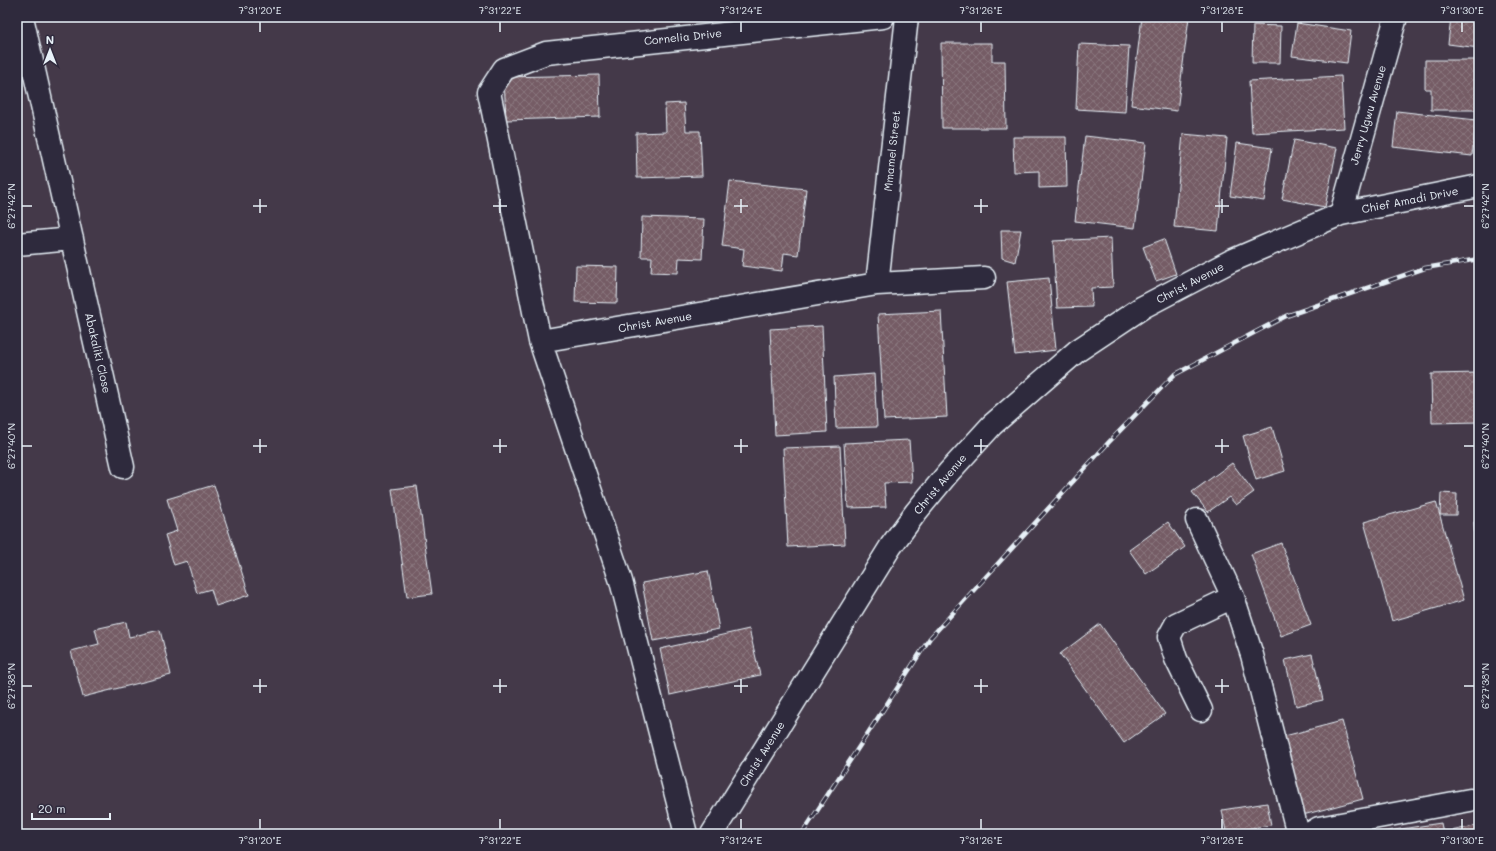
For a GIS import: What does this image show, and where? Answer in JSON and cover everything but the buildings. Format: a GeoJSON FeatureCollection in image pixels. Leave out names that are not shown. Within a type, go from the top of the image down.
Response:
{"type":"FeatureCollection","features":[{"type":"Feature","properties":{"kind":"street","name":"Abakaliki Close"},"geometry":{"type":"LineString","coordinates":[[22,17],[123,467]]}},
{"type":"Feature","properties":{"kind":"street","name":"Cornelia Drive"},"geometry":{"type":"LineString","coordinates":[[686,834],[621,581],[540,341],[489,92],[504,69],[546,53],[627,43],[883,17]]}},
{"type":"Feature","properties":{"kind":"street","name":"Mmamel Street"},"geometry":{"type":"LineString","coordinates":[[877,284],[906,17]]}},
{"type":"Feature","properties":{"kind":"street","name":"Jerry Ugwu Avenue"},"geometry":{"type":"LineString","coordinates":[[1341,214],[1396,17]]}},
{"type":"Feature","properties":{"kind":"street","name":"Chief Amadi Drive"},"geometry":{"type":"LineString","coordinates":[[1341,214],[1479,186]]}},
{"type":"Feature","properties":{"kind":"street","name":"Christ Avenue"},"geometry":{"type":"LineString","coordinates":[[712,834],[891,546],[916,512],[949,472],[992,425],[1077,351],[1143,307],[1231,261],[1341,214]]}},
{"type":"Feature","properties":{"kind":"street"},"geometry":{"type":"LineString","coordinates":[[17,244],[72,239]]}},
{"type":"Feature","properties":{"kind":"street","name":"Christ Avenue"},"geometry":{"type":"LineString","coordinates":[[540,341],[877,284],[984,278]]}},
{"type":"Feature","properties":{"kind":"street"},"geometry":{"type":"LineString","coordinates":[[1197,520],[1233,597],[1252,655],[1298,834]]}},
{"type":"Feature","properties":{"kind":"street"},"geometry":{"type":"LineString","coordinates":[[1201,710],[1176,659],[1169,636],[1176,624],[1233,597]]}},
{"type":"Feature","properties":{"kind":"street"},"geometry":{"type":"LineString","coordinates":[[1309,834],[1319,828],[1470,800]]}},
{"type":"Feature","properties":{"kind":"railway"},"geometry":{"type":"LineString","coordinates":[[802,834],[930,638],[1109,442],[1174,375],[1286,316],[1425,268],[1479,259]]}}]}
